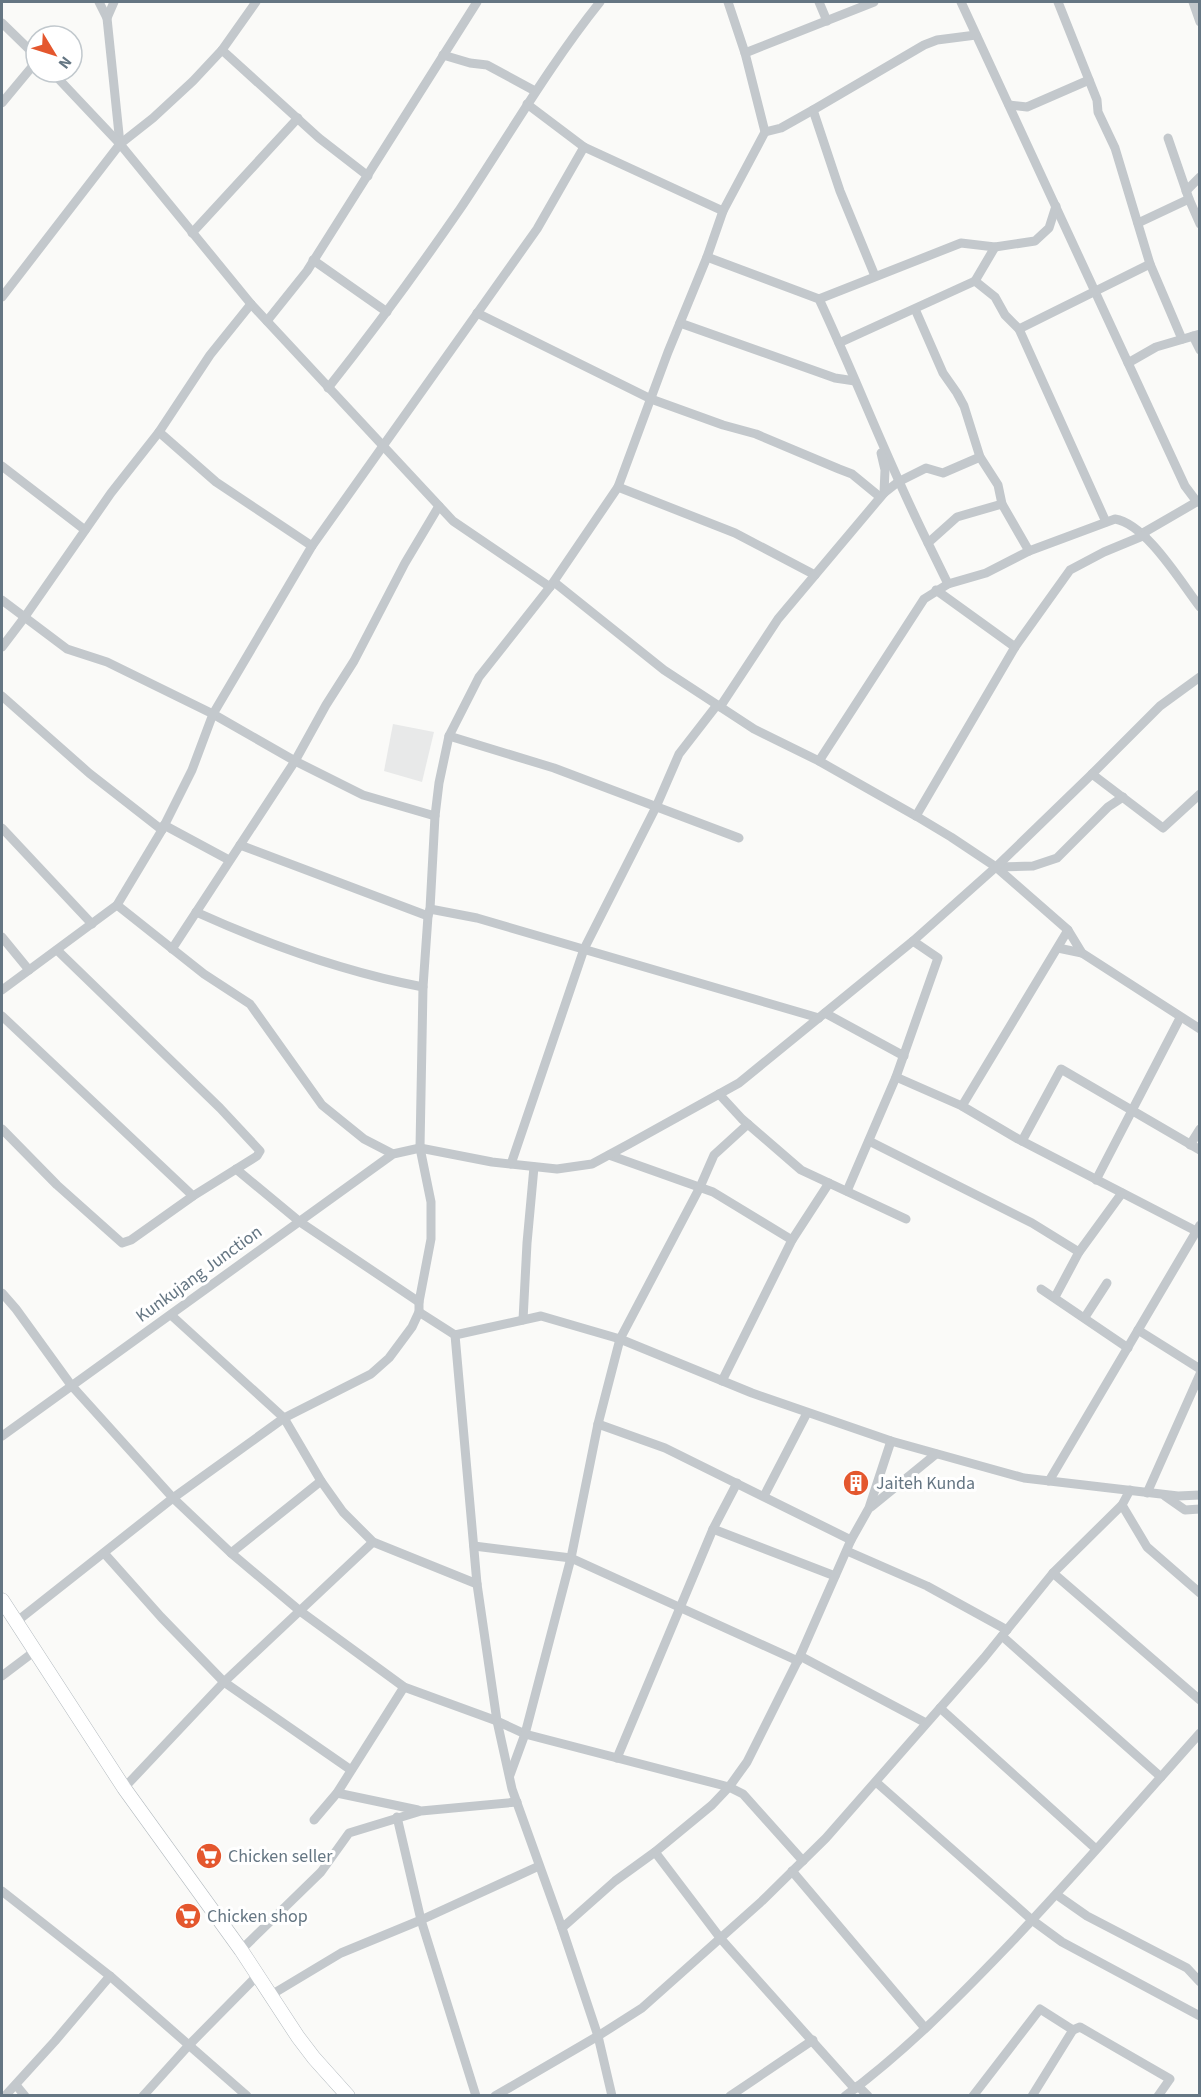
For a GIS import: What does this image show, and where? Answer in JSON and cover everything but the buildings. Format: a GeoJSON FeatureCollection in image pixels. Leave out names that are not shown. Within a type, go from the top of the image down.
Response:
{"type":"FeatureCollection","features":[{"type":"Feature","properties":{"kind":"street"},"geometry":{"type":"LineString","coordinates":[[99,2],[107,18],[120,144]]}},
{"type":"Feature","properties":{"kind":"street"},"geometry":{"type":"LineString","coordinates":[[107,18],[114,2]]}},
{"type":"Feature","properties":{"kind":"street"},"geometry":{"type":"LineString","coordinates":[[2,297],[120,144],[153,118],[193,81],[222,50],[256,2]]}},
{"type":"Feature","properties":{"kind":"street"},"geometry":{"type":"LineString","coordinates":[[267,321],[307,271],[477,2]]}},
{"type":"Feature","properties":{"kind":"street"},"geometry":{"type":"LineString","coordinates":[[328,388],[387,312],[460,208],[568,43],[600,2]]}},
{"type":"Feature","properties":{"kind":"street"},"geometry":{"type":"LineString","coordinates":[[16,1622],[173,1498],[284,1418],[371,1374],[389,1358],[412,1327],[419,1312],[431,1239],[431,1202],[420,1149],[423,987],[435,816],[449,736],[479,677],[552,584],[618,487],[723,211],[765,132],[745,53],[728,2]]}},
{"type":"Feature","properties":{"kind":"street"},"geometry":{"type":"LineString","coordinates":[[819,2],[827,21]]}},
{"type":"Feature","properties":{"kind":"street"},"geometry":{"type":"LineString","coordinates":[[745,53],[874,2]]}},
{"type":"Feature","properties":{"kind":"street"},"geometry":{"type":"LineString","coordinates":[[916,816],[1015,647],[1070,570],[1144,534],[1198,501],[1185,486],[961,2]]}},
{"type":"Feature","properties":{"kind":"street"},"geometry":{"type":"LineString","coordinates":[[1058,2],[1097,100],[1098,112],[1115,148],[1150,264],[1182,339]]}},
{"type":"Feature","properties":{"kind":"street"},"geometry":{"type":"LineString","coordinates":[[1192,2],[1200,22]]}},
{"type":"Feature","properties":{"kind":"street"},"geometry":{"type":"LineString","coordinates":[[2,23],[24,44]]}},
{"type":"Feature","properties":{"kind":"street"},"geometry":{"type":"LineString","coordinates":[[765,132],[781,128],[924,45],[943,38],[976,35]]}},
{"type":"Feature","properties":{"kind":"street"},"geometry":{"type":"LineString","coordinates":[[222,50],[319,138],[368,176]]}},
{"type":"Feature","properties":{"kind":"street"},"geometry":{"type":"LineString","coordinates":[[443,55],[470,63],[488,65],[535,92]]}},
{"type":"Feature","properties":{"kind":"street"},"geometry":{"type":"LineString","coordinates":[[2,103],[24,76]]}},
{"type":"Feature","properties":{"kind":"street"},"geometry":{"type":"LineString","coordinates":[[1009,105],[1026,107],[1089,80]]}},
{"type":"Feature","properties":{"kind":"street"},"geometry":{"type":"LineString","coordinates":[[63,84],[120,144],[251,304],[453,521],[552,584],[664,670],[754,729],[916,816],[996,867],[1068,930],[1082,953]]}},
{"type":"Feature","properties":{"kind":"street"},"geometry":{"type":"LineString","coordinates":[[527,105],[585,147],[723,211]]}},
{"type":"Feature","properties":{"kind":"street"},"geometry":{"type":"LineString","coordinates":[[1017,121],[1026,107]]}},
{"type":"Feature","properties":{"kind":"street"},"geometry":{"type":"LineString","coordinates":[[813,110],[840,191],[874,276]]}},
{"type":"Feature","properties":{"kind":"street"},"geometry":{"type":"LineString","coordinates":[[192,233],[298,118]]}},
{"type":"Feature","properties":{"kind":"street"},"geometry":{"type":"LineString","coordinates":[[1168,138],[1187,195],[1200,224]]}},
{"type":"Feature","properties":{"kind":"street"},"geometry":{"type":"LineString","coordinates":[[2,990],[117,905],[163,827],[192,770],[213,714],[312,546],[537,229],[585,147]]}},
{"type":"Feature","properties":{"kind":"street"},"geometry":{"type":"LineString","coordinates":[[1138,223],[1187,195],[1200,177]]}},
{"type":"Feature","properties":{"kind":"street"},"geometry":{"type":"LineString","coordinates":[[707,257],[819,299],[961,243],[995,247],[1035,241],[1049,228],[1056,206]]}},
{"type":"Feature","properties":{"kind":"street"},"geometry":{"type":"LineString","coordinates":[[839,343],[975,281],[995,247]]}},
{"type":"Feature","properties":{"kind":"street"},"geometry":{"type":"LineString","coordinates":[[313,260],[387,312]]}},
{"type":"Feature","properties":{"kind":"street"},"geometry":{"type":"LineString","coordinates":[[1019,329],[1150,264]]}},
{"type":"Feature","properties":{"kind":"street"},"geometry":{"type":"LineString","coordinates":[[975,281],[995,297],[1005,315],[1019,329],[1106,522]]}},
{"type":"Feature","properties":{"kind":"street"},"geometry":{"type":"LineString","coordinates":[[819,299],[898,482],[948,584]]}},
{"type":"Feature","properties":{"kind":"street"},"geometry":{"type":"LineString","coordinates":[[2,647],[85,530],[159,432],[210,355],[251,304]]}},
{"type":"Feature","properties":{"kind":"street"},"geometry":{"type":"LineString","coordinates":[[915,309],[942,373],[964,406],[980,457],[998,485],[1002,504],[1029,551]]}},
{"type":"Feature","properties":{"kind":"street"},"geometry":{"type":"LineString","coordinates":[[477,313],[651,399],[756,434],[819,460],[852,474],[882,495]]}},
{"type":"Feature","properties":{"kind":"street"},"geometry":{"type":"LineString","coordinates":[[680,323],[835,378],[855,381]]}},
{"type":"Feature","properties":{"kind":"street"},"geometry":{"type":"LineString","coordinates":[[1128,363],[1156,347],[1196,335],[1200,350]]}},
{"type":"Feature","properties":{"kind":"street"},"geometry":{"type":"LineString","coordinates":[[159,432],[216,482],[312,546]]}},
{"type":"Feature","properties":{"kind":"street"},"geometry":{"type":"LineString","coordinates":[[878,435],[885,470],[882,495]]}},
{"type":"Feature","properties":{"kind":"street"},"geometry":{"type":"LineString","coordinates":[[511,1164],[584,949],[656,807],[679,754],[719,706],[778,619],[882,495],[898,482],[926,468],[943,473],[980,457]]}},
{"type":"Feature","properties":{"kind":"street"},"geometry":{"type":"LineString","coordinates":[[2,466],[85,530]]}},
{"type":"Feature","properties":{"kind":"street"},"geometry":{"type":"LineString","coordinates":[[618,487],[735,532],[815,575]]}},
{"type":"Feature","properties":{"kind":"street"},"geometry":{"type":"LineString","coordinates":[[928,543],[957,517],[1002,504]]}},
{"type":"Feature","properties":{"kind":"street"},"geometry":{"type":"LineString","coordinates":[[172,949],[295,760],[354,661],[405,563],[439,506]]}},
{"type":"Feature","properties":{"kind":"street"},"geometry":{"type":"LineString","coordinates":[[819,762],[924,599],[948,584],[986,573],[1029,551],[1114,519],[1125,520],[1144,534],[1200,607]]}},
{"type":"Feature","properties":{"kind":"street"},"geometry":{"type":"LineString","coordinates":[[936,590],[1015,647]]}},
{"type":"Feature","properties":{"kind":"street"},"geometry":{"type":"LineString","coordinates":[[2,600],[67,649],[107,662],[213,714],[363,795],[435,816]]}},
{"type":"Feature","properties":{"kind":"street","name":"Kunkujang Junction"},"geometry":{"type":"LineString","coordinates":[[2,1436],[393,1154],[420,1149],[557,1169],[592,1164],[738,1083],[913,941],[996,867],[1160,706],[1200,676]]}},
{"type":"Feature","properties":{"kind":"street"},"geometry":{"type":"LineString","coordinates":[[2,696],[89,773],[163,827],[229,860]]}},
{"type":"Feature","properties":{"kind":"street"},"geometry":{"type":"LineString","coordinates":[[449,736],[554,768],[739,838]]}},
{"type":"Feature","properties":{"kind":"street"},"geometry":{"type":"LineString","coordinates":[[1092,774],[1163,828],[1200,794]]}},
{"type":"Feature","properties":{"kind":"street"},"geometry":{"type":"LineString","coordinates":[[996,867],[1033,866],[1057,858],[1108,807],[1123,797]]}},
{"type":"Feature","properties":{"kind":"street"},"geometry":{"type":"LineString","coordinates":[[2,828],[92,924]]}},
{"type":"Feature","properties":{"kind":"street"},"geometry":{"type":"LineString","coordinates":[[240,845],[429,912],[477,918],[822,1015],[904,1056]]}},
{"type":"Feature","properties":{"kind":"street"},"geometry":{"type":"LineString","coordinates":[[117,905],[204,974],[250,1004],[322,1104],[364,1139],[393,1154]]}},
{"type":"Feature","properties":{"kind":"street"},"geometry":{"type":"LineString","coordinates":[[196,912],[242,933],[328,963],[385,980],[423,987]]}},
{"type":"Feature","properties":{"kind":"street"},"geometry":{"type":"LineString","coordinates":[[963,1106],[1068,930]]}},
{"type":"Feature","properties":{"kind":"street"},"geometry":{"type":"LineString","coordinates":[[2,937],[29,970]]}},
{"type":"Feature","properties":{"kind":"street"},"geometry":{"type":"LineString","coordinates":[[847,1191],[896,1077],[938,958],[913,941]]}},
{"type":"Feature","properties":{"kind":"street"},"geometry":{"type":"LineString","coordinates":[[1058,948],[1082,953],[1200,1029]]}},
{"type":"Feature","properties":{"kind":"street"},"geometry":{"type":"LineString","coordinates":[[2,1129],[57,1185],[122,1243],[131,1240],[193,1196],[257,1156],[260,1151],[220,1108],[57,950]]}},
{"type":"Feature","properties":{"kind":"street"},"geometry":{"type":"LineString","coordinates":[[2,1016],[193,1196]]}},
{"type":"Feature","properties":{"kind":"street"},"geometry":{"type":"LineString","coordinates":[[1096,1180],[1180,1018]]}},
{"type":"Feature","properties":{"kind":"street"},"geometry":{"type":"LineString","coordinates":[[1022,1142],[1061,1069],[1200,1150]]}},
{"type":"Feature","properties":{"kind":"street"},"geometry":{"type":"LineString","coordinates":[[896,1077],[963,1106],[1022,1142],[1122,1193],[1198,1228],[1049,1481]]}},
{"type":"Feature","properties":{"kind":"street"},"geometry":{"type":"LineString","coordinates":[[719,1094],[748,1124],[801,1170],[906,1219]]}},
{"type":"Feature","properties":{"kind":"street"},"geometry":{"type":"LineString","coordinates":[[509,1777],[525,1734],[571,1558],[598,1424],[620,1339],[700,1187],[714,1155],[748,1124]]}},
{"type":"Feature","properties":{"kind":"street"},"geometry":{"type":"LineString","coordinates":[[1190,1145],[1200,1129]]}},
{"type":"Feature","properties":{"kind":"street"},"geometry":{"type":"LineString","coordinates":[[869,1141],[1032,1223],[1079,1252]]}},
{"type":"Feature","properties":{"kind":"street"},"geometry":{"type":"LineString","coordinates":[[609,1155],[713,1192],[792,1240]]}},
{"type":"Feature","properties":{"kind":"street"},"geometry":{"type":"LineString","coordinates":[[524,1320],[526,1243],[534,1167]]}},
{"type":"Feature","properties":{"kind":"street"},"geometry":{"type":"LineString","coordinates":[[236,1169],[300,1222],[419,1302]]}},
{"type":"Feature","properties":{"kind":"street"},"geometry":{"type":"LineString","coordinates":[[722,1381],[792,1240],[829,1183]]}},
{"type":"Feature","properties":{"kind":"street"},"geometry":{"type":"LineString","coordinates":[[1055,1297],[1079,1252],[1122,1193]]}},
{"type":"Feature","properties":{"kind":"street"},"geometry":{"type":"LineString","coordinates":[[1085,1317],[1107,1283]]}},
{"type":"Feature","properties":{"kind":"street"},"geometry":{"type":"LineString","coordinates":[[1041,1289],[1128,1348]]}},
{"type":"Feature","properties":{"kind":"street"},"geometry":{"type":"LineString","coordinates":[[2,1293],[71,1385],[173,1498],[300,1611],[404,1688],[497,1721],[525,1734],[729,1786],[743,1794],[803,1861]]}},
{"type":"Feature","properties":{"kind":"street"},"geometry":{"type":"LineString","coordinates":[[419,1312],[456,1335],[541,1316],[620,1339],[807,1413],[891,1441],[1024,1478],[1178,1497],[1200,1495]]}},
{"type":"Feature","properties":{"kind":"street"},"geometry":{"type":"LineString","coordinates":[[171,1315],[284,1418],[321,1481],[343,1512],[373,1542],[477,1584]]}},
{"type":"Feature","properties":{"kind":"street"},"geometry":{"type":"LineString","coordinates":[[1138,1330],[1200,1368]]}},
{"type":"Feature","properties":{"kind":"street"},"geometry":{"type":"LineString","coordinates":[[456,1335],[477,1584],[497,1721],[509,1777],[598,2036],[612,2096]]}},
{"type":"Feature","properties":{"kind":"street"},"geometry":{"type":"LineString","coordinates":[[1147,1493],[1200,1374]]}},
{"type":"Feature","properties":{"kind":"street"},"geometry":{"type":"LineString","coordinates":[[764,1496],[807,1413]]}},
{"type":"Feature","properties":{"kind":"street"},"geometry":{"type":"LineString","coordinates":[[598,1424],[665,1448],[851,1540]]}},
{"type":"Feature","properties":{"kind":"street"},"geometry":{"type":"LineString","coordinates":[[562,1928],[615,1881],[655,1852],[712,1805],[747,1762],[799,1658],[851,1540],[869,1508],[891,1441]]}},
{"type":"Feature","properties":{"kind":"street"},"geometry":{"type":"LineString","coordinates":[[869,1508],[936,1454]]}},
{"type":"Feature","properties":{"kind":"street"},"geometry":{"type":"LineString","coordinates":[[231,1552],[321,1481]]}},
{"type":"Feature","properties":{"kind":"street"},"geometry":{"type":"LineString","coordinates":[[617,1758],[713,1529],[737,1483]]}},
{"type":"Feature","properties":{"kind":"street"},"geometry":{"type":"LineString","coordinates":[[495,2096],[642,2008],[721,1939],[803,1861],[876,1782],[1053,1573],[1122,1505],[1130,1490]]}},
{"type":"Feature","properties":{"kind":"street"},"geometry":{"type":"LineString","coordinates":[[1163,1495],[1185,1510],[1200,1515]]}},
{"type":"Feature","properties":{"kind":"street"},"geometry":{"type":"LineString","coordinates":[[1122,1505],[1147,1547],[1200,1593]]}},
{"type":"Feature","properties":{"kind":"street"},"geometry":{"type":"LineString","coordinates":[[1185,1510],[1200,1509]]}},
{"type":"Feature","properties":{"kind":"street"},"geometry":{"type":"LineString","coordinates":[[713,1529],[835,1576]]}},
{"type":"Feature","properties":{"kind":"street"},"geometry":{"type":"LineString","coordinates":[[124,1788],[224,1682],[373,1542]]}},
{"type":"Feature","properties":{"kind":"street"},"geometry":{"type":"LineString","coordinates":[[474,1546],[571,1558],[799,1658],[926,1723]]}},
{"type":"Feature","properties":{"kind":"street"},"geometry":{"type":"LineString","coordinates":[[847,1551],[927,1586],[1004,1633],[1161,1777]]}},
{"type":"Feature","properties":{"kind":"street"},"geometry":{"type":"LineString","coordinates":[[104,1553],[161,1617],[224,1682],[351,1770]]}},
{"type":"Feature","properties":{"kind":"street"},"geometry":{"type":"LineString","coordinates":[[1053,1573],[1200,1700]]}},
{"type":"Feature","properties":{"kind":"street"},"geometry":{"type":"LineString","coordinates":[[2,1600],[124,1788],[241,1950],[314,2058],[348,2096]]}},
{"type":"Feature","properties":{"kind":"street"},"geometry":{"type":"LineString","coordinates":[[2,1676],[35,1651]]}},
{"type":"Feature","properties":{"kind":"street"},"geometry":{"type":"LineString","coordinates":[[314,1820],[337,1793],[404,1688]]}},
{"type":"Feature","properties":{"kind":"street"},"geometry":{"type":"LineString","coordinates":[[940,1708],[1096,1849]]}},
{"type":"Feature","properties":{"kind":"street"},"geometry":{"type":"LineString","coordinates":[[846,2096],[885,2066],[970,1986],[1057,1895],[1200,1733]]}},
{"type":"Feature","properties":{"kind":"street"},"geometry":{"type":"LineString","coordinates":[[876,1782],[1032,1920],[1062,1942],[1200,2016]]}},
{"type":"Feature","properties":{"kind":"street"},"geometry":{"type":"LineString","coordinates":[[337,1793],[421,1811]]}},
{"type":"Feature","properties":{"kind":"street"},"geometry":{"type":"LineString","coordinates":[[241,1950],[321,1872],[349,1833],[421,1811],[517,1802]]}},
{"type":"Feature","properties":{"kind":"street"},"geometry":{"type":"LineString","coordinates":[[397,1817],[421,1920],[476,2096]]}},
{"type":"Feature","properties":{"kind":"street"},"geometry":{"type":"LineString","coordinates":[[655,1852],[721,1939],[856,2088],[868,2096]]}},
{"type":"Feature","properties":{"kind":"street"},"geometry":{"type":"LineString","coordinates":[[271,1995],[341,1953],[421,1920],[539,1866]]}},
{"type":"Feature","properties":{"kind":"street"},"geometry":{"type":"LineString","coordinates":[[792,1871],[925,2028]]}},
{"type":"Feature","properties":{"kind":"street"},"geometry":{"type":"LineString","coordinates":[[1057,1895],[1087,1916],[1187,1968],[1200,1982]]}},
{"type":"Feature","properties":{"kind":"street"},"geometry":{"type":"LineString","coordinates":[[4,1896],[110,1976],[247,2096]]}},
{"type":"Feature","properties":{"kind":"street"},"geometry":{"type":"LineString","coordinates":[[5,2096],[110,1976]]}},
{"type":"Feature","properties":{"kind":"street"},"geometry":{"type":"LineString","coordinates":[[143,2096],[189,2045],[258,1976]]}},
{"type":"Feature","properties":{"kind":"street"},"geometry":{"type":"LineString","coordinates":[[973,2096],[1040,2008],[1073,2030]]}},
{"type":"Feature","properties":{"kind":"street"},"geometry":{"type":"LineString","coordinates":[[1032,2096],[1073,2030],[1080,2027],[1170,2079],[1158,2096]]}},
{"type":"Feature","properties":{"kind":"street"},"geometry":{"type":"LineString","coordinates":[[730,2096],[813,2040]]}},
{"type":"Feature","properties":{"kind":"street"},"geometry":{"type":"LineString","coordinates":[[15,2085],[25,2096]]}},
{"type":"Feature","properties":{"kind":"shaded area"},"geometry":{"type":"Polygon","coordinates":[[[393,724],[434,732],[422,782],[384,771],[393,724]]]}},
{"type":"Feature","properties":{"kind":"place","name":"Jaiteh Kunda"},"geometry":{"type":"Point","coordinates":[856,1483]}},
{"type":"Feature","properties":{"kind":"place","name":"Chicken seller"},"geometry":{"type":"Point","coordinates":[209,1856]}},
{"type":"Feature","properties":{"kind":"place","name":"Chicken shop"},"geometry":{"type":"Point","coordinates":[188,1916]}}]}
